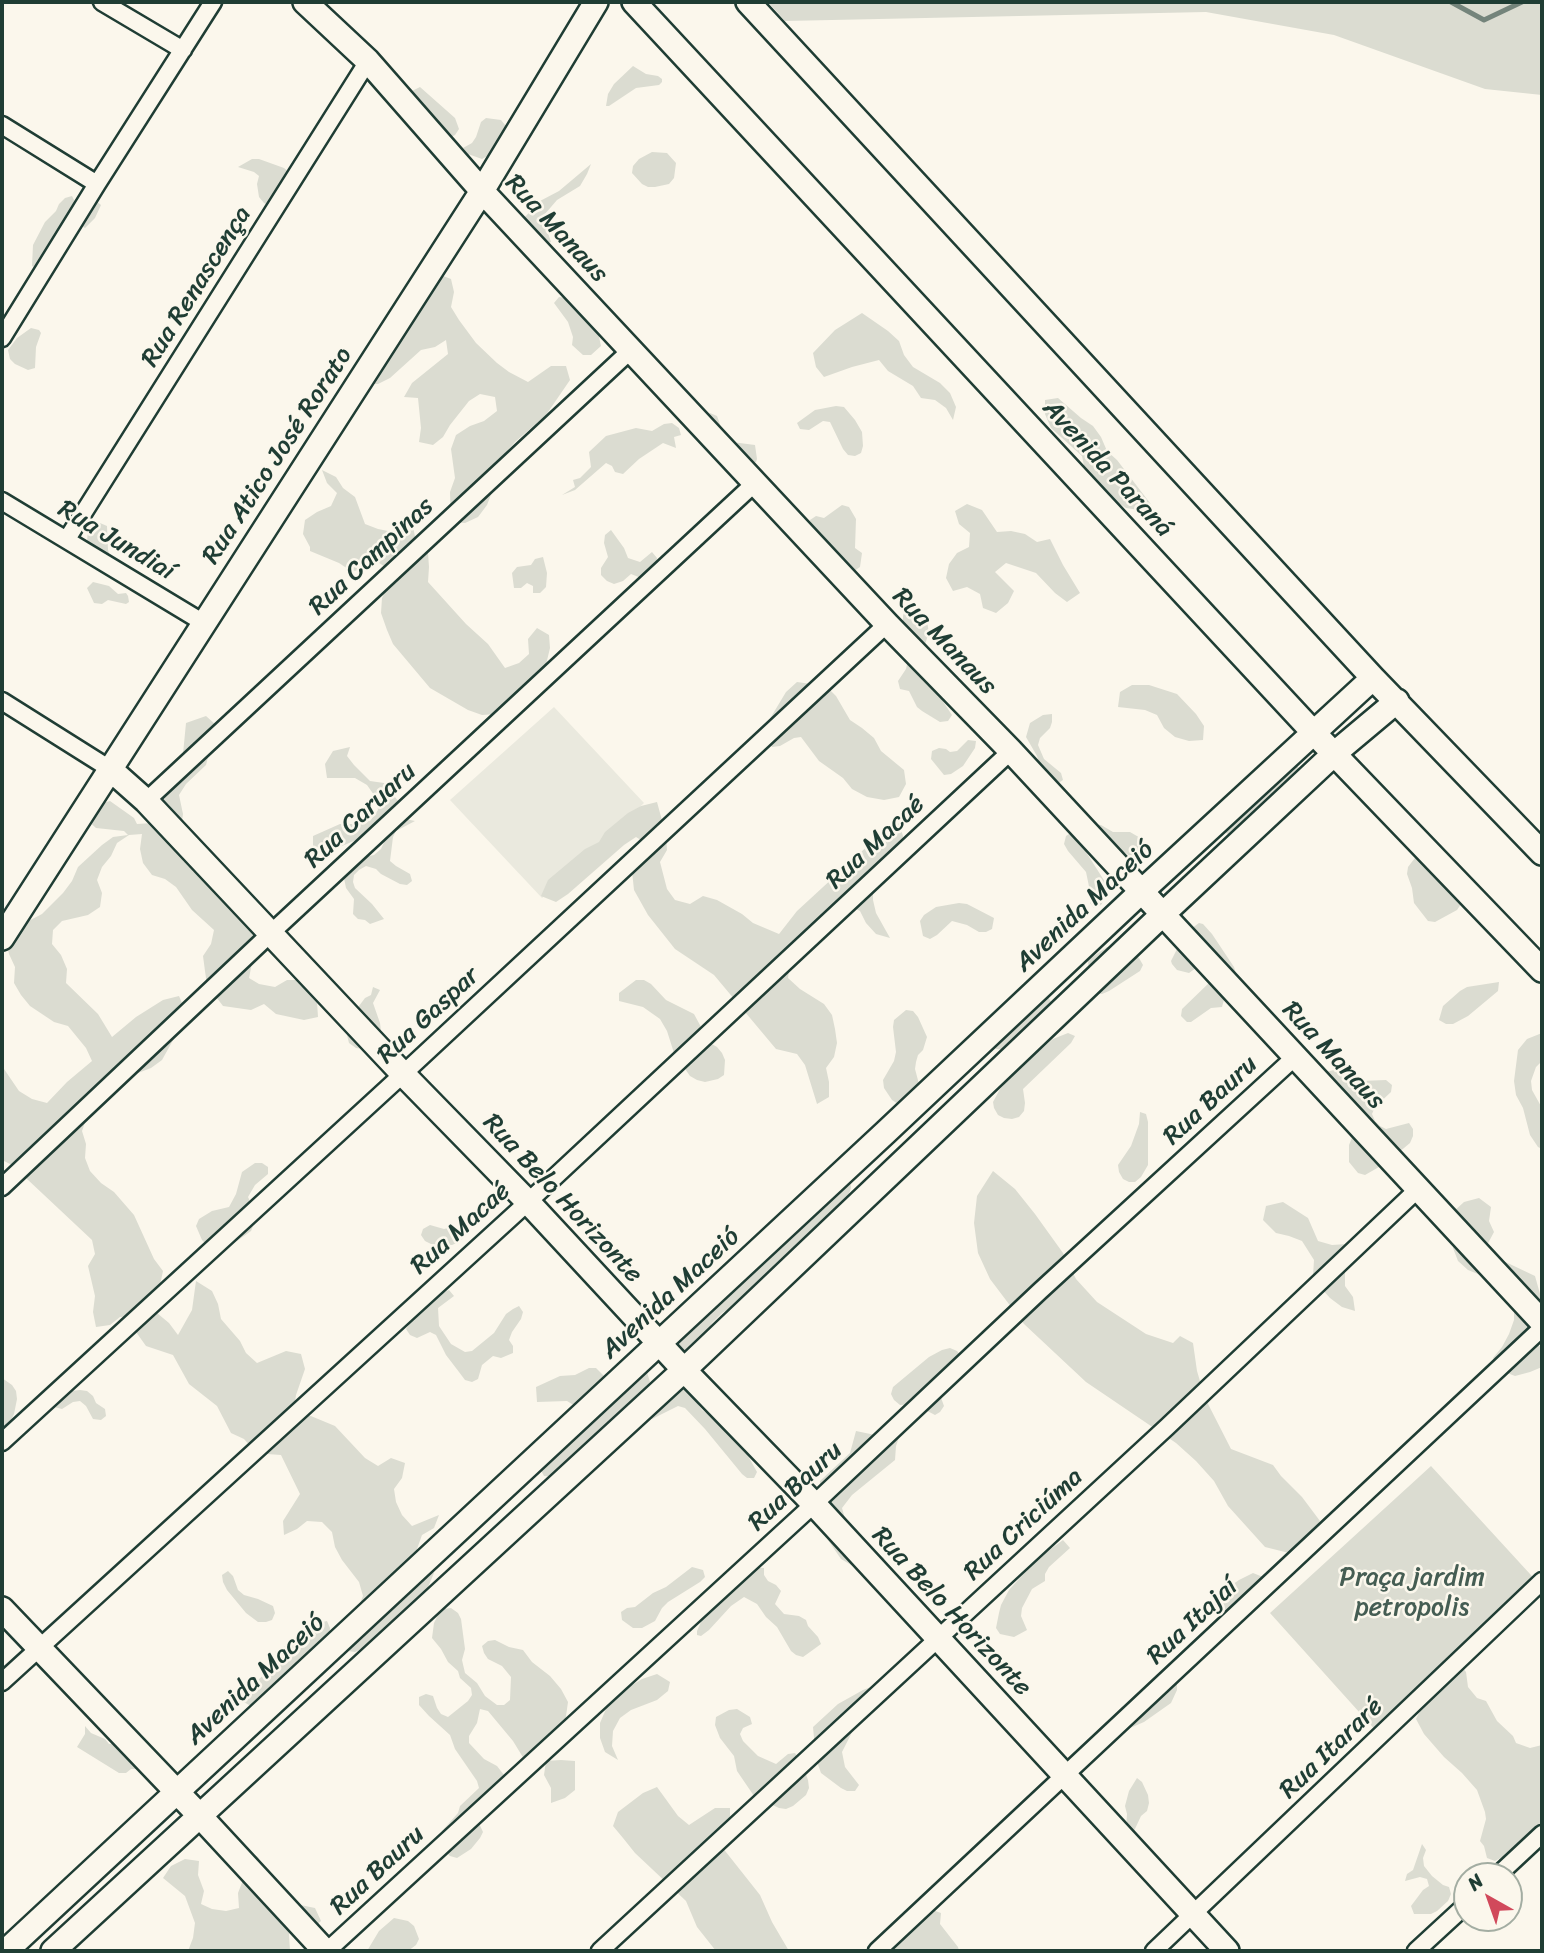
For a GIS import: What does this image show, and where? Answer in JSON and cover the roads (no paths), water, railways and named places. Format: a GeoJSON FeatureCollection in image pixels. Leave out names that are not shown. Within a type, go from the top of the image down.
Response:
{"type":"FeatureCollection","features":[{"type":"Feature","properties":{"kind":"street"},"geometry":{"type":"LineString","coordinates":[[102,2],[183,50]]}},
{"type":"Feature","properties":{"kind":"street"},"geometry":{"type":"LineString","coordinates":[[2,338],[8,315],[97,184],[213,2]]}},
{"type":"Feature","properties":{"kind":"street","name":"Rua Manaus"},"geometry":{"type":"LineString","coordinates":[[305,2],[368,61],[481,191],[887,624],[1011,751],[1542,1322]]}},
{"type":"Feature","properties":{"kind":"street","name":"Rua Atico José Rorato"},"geometry":{"type":"LineString","coordinates":[[2,937],[481,191],[596,2]]}},
{"type":"Feature","properties":{"kind":"street","name":"Avenida Paraná"},"geometry":{"type":"LineString","coordinates":[[634,2],[1314,733],[1542,970]]}},
{"type":"Feature","properties":{"kind":"street","name":"Avenida Paraná"},"geometry":{"type":"LineString","coordinates":[[748,2],[1373,678],[1542,853]]}},
{"type":"Feature","properties":{"kind":"street","name":"Rua Renascença"},"geometry":{"type":"LineString","coordinates":[[66,539],[368,61]]}},
{"type":"Feature","properties":{"kind":"street"},"geometry":{"type":"LineString","coordinates":[[2,125],[97,184]]}},
{"type":"Feature","properties":{"kind":"street","name":"Rua Campinas"},"geometry":{"type":"LineString","coordinates":[[146,801],[632,350]]}},
{"type":"Feature","properties":{"kind":"street","name":"Rua Caruaru"},"geometry":{"type":"LineString","coordinates":[[2,1187],[756,482]]}},
{"type":"Feature","properties":{"kind":"street","name":"Rua Jundiaí"},"geometry":{"type":"LineString","coordinates":[[2,501],[204,623]]}},
{"type":"Feature","properties":{"kind":"street","name":"Rua Gaspar"},"geometry":{"type":"LineString","coordinates":[[2,1441],[403,1074],[887,624]]}},
{"type":"Feature","properties":{"kind":"street","name":"Avenida Maceió"},"geometry":{"type":"LineString","coordinates":[[6,1951],[1373,678]]}},
{"type":"Feature","properties":{"kind":"street","name":"Rua Belo Horizonte"},"geometry":{"type":"LineString","coordinates":[[2,701],[110,769],[146,801],[403,1074],[528,1202],[659,1344],[814,1504],[1227,1951]]}},
{"type":"Feature","properties":{"kind":"street"},"geometry":{"type":"LineString","coordinates":[[53,1951],[684,1370],[1163,914],[1335,753],[1397,701]]}},
{"type":"Feature","properties":{"kind":"street","name":"Rua Macaé"},"geometry":{"type":"LineString","coordinates":[[2,1682],[528,1202],[1011,751]]}},
{"type":"Feature","properties":{"kind":"street","name":"Rua Bauru"},"geometry":{"type":"LineString","coordinates":[[326,1951],[814,1504],[1040,1291],[1295,1057]]}},
{"type":"Feature","properties":{"kind":"street","name":"Rua Criciúma"},"geometry":{"type":"LineString","coordinates":[[600,1951],[1167,1427],[1418,1189]]}},
{"type":"Feature","properties":{"kind":"street","name":"Rua Itajaí"},"geometry":{"type":"LineString","coordinates":[[877,1951],[1542,1328]]}},
{"type":"Feature","properties":{"kind":"street","name":"Rua Itararé"},"geometry":{"type":"LineString","coordinates":[[1154,1951],[1542,1581]]}},
{"type":"Feature","properties":{"kind":"street"},"geometry":{"type":"LineString","coordinates":[[2,1609],[326,1951]]}},
{"type":"Feature","properties":{"kind":"street"},"geometry":{"type":"LineString","coordinates":[[1512,1862],[1542,1834]]}},
{"type":"Feature","properties":{"kind":"street"},"geometry":{"type":"LineString","coordinates":[[1416,1951],[1453,1917]]}},
{"type":"Feature","properties":{"kind":"waterway"},"geometry":{"type":"LineString","coordinates":[[1451,2],[1484,20],[1522,2]]}},
{"type":"Feature","properties":{"kind":"park label","name":"Praça jardim petropolis"},"geometry":{"type":"Point","coordinates":[1412,1593]}}]}
